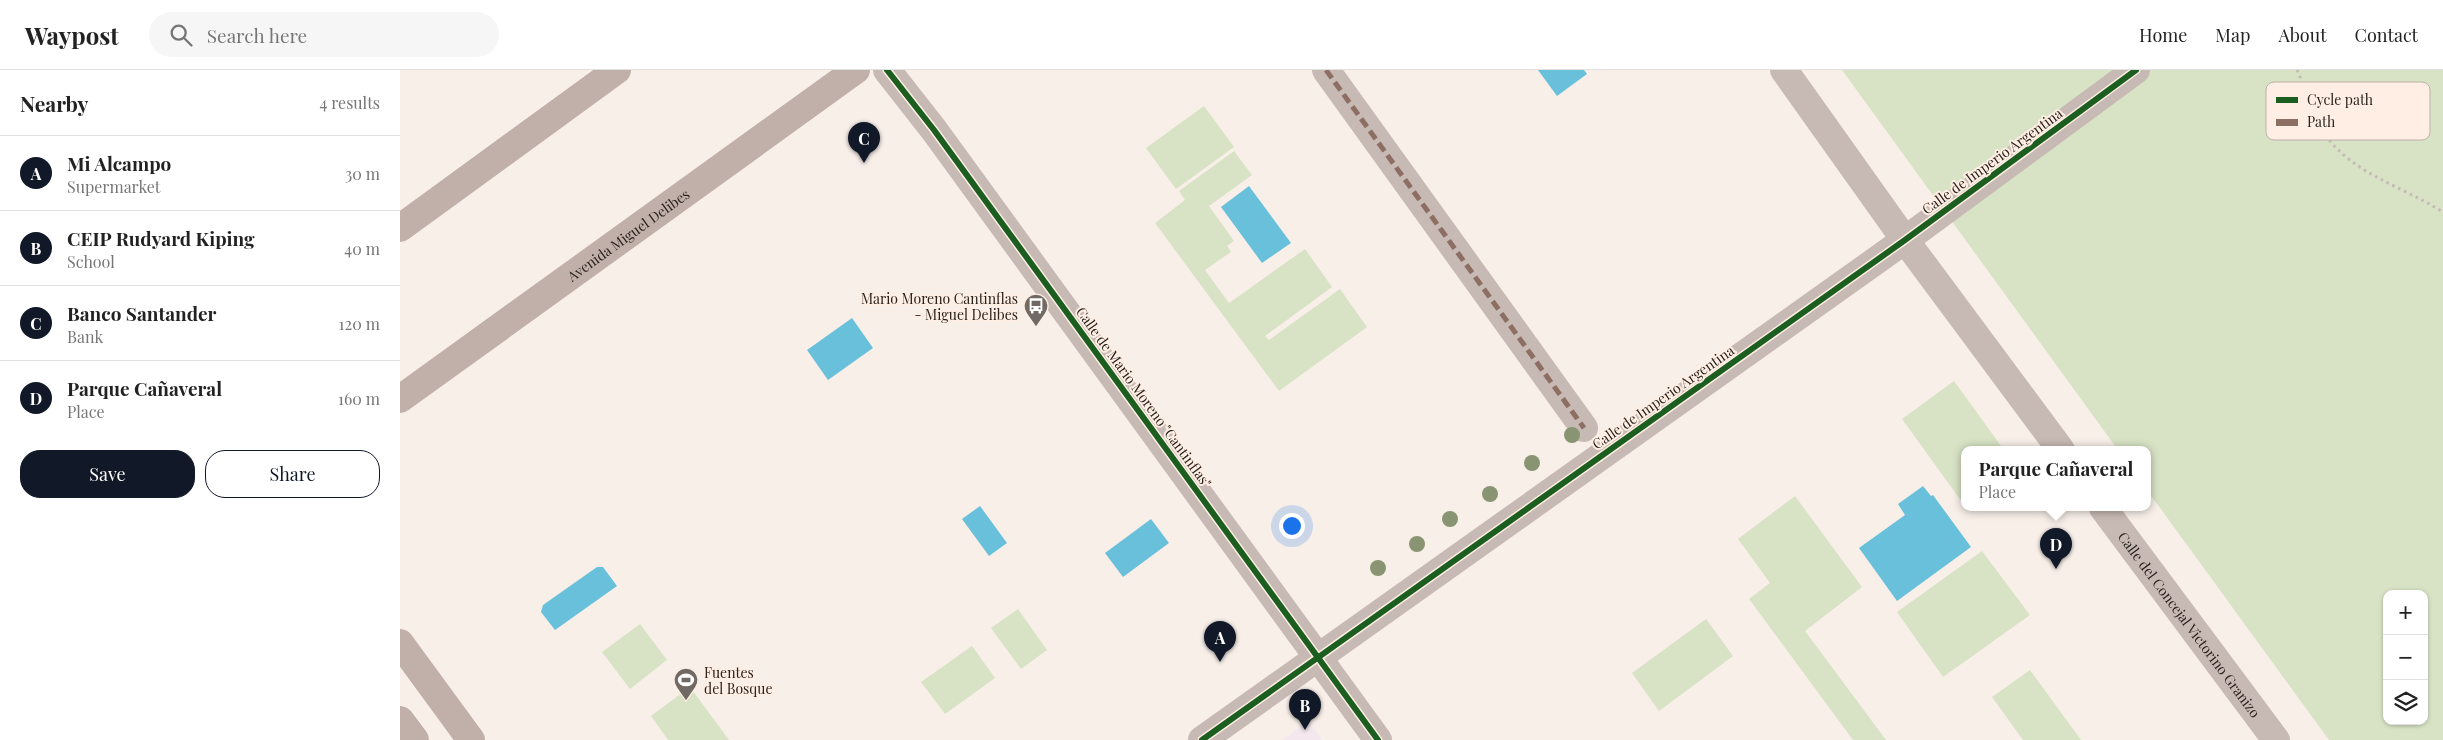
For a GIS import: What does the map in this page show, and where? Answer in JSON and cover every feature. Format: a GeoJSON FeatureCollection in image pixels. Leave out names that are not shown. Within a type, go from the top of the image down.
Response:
{"type":"FeatureCollection","features":[{"type":"Feature","properties":{"kind":"main road"},"geometry":{"type":"LineString","coordinates":[[400,228],[616,70]]}},
{"type":"Feature","properties":{"kind":"main road","name":"Avenida Miguel Delibes"},"geometry":{"type":"LineString","coordinates":[[400,399],[856,70]]}},
{"type":"Feature","properties":{"kind":"main road"},"geometry":{"type":"LineString","coordinates":[[400,643],[471,740]]}},
{"type":"Feature","properties":{"kind":"main road"},"geometry":{"type":"LineString","coordinates":[[400,720],[415,740]]}},
{"type":"Feature","properties":{"kind":"street","name":"Calle de Mario Moreno \"Cantinflas\""},"geometry":{"type":"LineString","coordinates":[[887,70],[945,146],[1378,740]]}},
{"type":"Feature","properties":{"kind":"street"},"geometry":{"type":"LineString","coordinates":[[1326,70],[1584,428]]}},
{"type":"Feature","properties":{"kind":"street"},"geometry":{"type":"LineString","coordinates":[[1784,70],[1905,240],[2058,446]]}},
{"type":"Feature","properties":{"kind":"street","name":"Calle de Imperio Argentina"},"geometry":{"type":"LineString","coordinates":[[1202,740],[1317,656],[1905,240],[2136,70]]}},
{"type":"Feature","properties":{"kind":"street","name":"Calle del Concejal Victorino Granizo"},"geometry":{"type":"LineString","coordinates":[[2105,511],[2276,740]]}},
{"type":"Feature","properties":{"kind":"path"},"geometry":{"type":"LineString","coordinates":[[2297,70],[2301,82]]}},
{"type":"Feature","properties":{"kind":"path"},"geometry":{"type":"LineString","coordinates":[[2329,140],[2333,146],[2363,170],[2382,182],[2422,199],[2443,212]]}},
{"type":"Feature","properties":{"kind":"shaded area"},"geometry":{"type":"Polygon","coordinates":[[[1309,721],[1322,740],[1282,740],[1309,721]]]}},
{"type":"Feature","properties":{"kind":"green space"},"geometry":{"type":"Polygon","coordinates":[[[1842,70],[2443,70],[2443,740],[2329,740],[2151,495],[2151,446],[2115,446],[1842,70]]]}},
{"type":"Feature","properties":{"kind":"green space"},"geometry":{"type":"Polygon","coordinates":[[[1204,106],[1234,147],[1176,189],[1146,148],[1204,106]]]}},
{"type":"Feature","properties":{"kind":"green space"},"geometry":{"type":"Polygon","coordinates":[[[1234,151],[1252,175],[1209,206],[1234,241],[1227,246],[1231,252],[1205,270],[1229,303],[1305,249],[1332,287],[1265,336],[1269,340],[1340,289],[1367,327],[1279,391],[1155,223],[1185,200],[1179,191],[1234,151]]]}},
{"type":"Feature","properties":{"kind":"green space"},"geometry":{"type":"Polygon","coordinates":[[[1954,381],[2001,446],[1961,446],[1961,500],[1902,419],[1954,381]]]}},
{"type":"Feature","properties":{"kind":"green space"},"geometry":{"type":"Polygon","coordinates":[[[1795,496],[1862,587],[1805,631],[1886,740],[1853,740],[1749,599],[1770,583],[1738,539],[1795,496]]]}},
{"type":"Feature","properties":{"kind":"green space"},"geometry":{"type":"Polygon","coordinates":[[[1982,551],[2030,615],[1943,677],[1897,612],[1982,551]]]}},
{"type":"Feature","properties":{"kind":"green space"},"geometry":{"type":"Polygon","coordinates":[[[1018,609],[1047,650],[1021,669],[991,628],[1018,609]]]}},
{"type":"Feature","properties":{"kind":"green space"},"geometry":{"type":"Polygon","coordinates":[[[1706,619],[1733,656],[1659,711],[1632,673],[1706,619]]]}},
{"type":"Feature","properties":{"kind":"green space"},"geometry":{"type":"Polygon","coordinates":[[[640,624],[667,660],[630,689],[602,652],[640,624]]]}},
{"type":"Feature","properties":{"kind":"green space"},"geometry":{"type":"Polygon","coordinates":[[[972,646],[995,678],[945,714],[921,682],[972,646]]]}},
{"type":"Feature","properties":{"kind":"green space"},"geometry":{"type":"Polygon","coordinates":[[[2030,670],[2081,740],[2023,740],[1992,697],[2030,670]]]}},
{"type":"Feature","properties":{"kind":"green space","name":"Fuentes del Bosque"},"geometry":{"type":"Polygon","coordinates":[[[690,687],[729,740],[668,740],[651,716],[690,687]]]}},
{"type":"Feature","properties":{"kind":"water"},"geometry":{"type":"Polygon","coordinates":[[[1538,70],[1584,70],[1587,74],[1557,96],[1538,70]]]}},
{"type":"Feature","properties":{"kind":"water"},"geometry":{"type":"Polygon","coordinates":[[[1249,186],[1291,243],[1262,263],[1221,207],[1249,186]]]}},
{"type":"Feature","properties":{"kind":"water"},"geometry":{"type":"Polygon","coordinates":[[[852,318],[873,348],[828,380],[807,350],[852,318]]]}},
{"type":"Feature","properties":{"kind":"water"},"geometry":{"type":"Polygon","coordinates":[[[1923,486],[1931,496],[1933,495],[1971,547],[1897,601],[1859,548],[1905,515],[1898,504],[1923,486]]]}},
{"type":"Feature","properties":{"kind":"water"},"geometry":{"type":"Polygon","coordinates":[[[980,506],[1007,543],[989,556],[962,519],[980,506]]]}},
{"type":"Feature","properties":{"kind":"water"},"geometry":{"type":"Polygon","coordinates":[[[1151,519],[1169,543],[1123,577],[1105,553],[1151,519]]]}},
{"type":"Feature","properties":{"kind":"water"},"geometry":{"type":"Polygon","coordinates":[[[597,567],[603,567],[617,586],[555,630],[541,612],[543,605],[597,567]]]}},
{"type":"Feature","properties":{"kind":"marked path"},"geometry":{"type":"LineString","coordinates":[[1326,70],[1584,428]]}},
{"type":"Feature","properties":{"kind":"cycle path"},"geometry":{"type":"LineString","coordinates":[[887,70],[934,130],[1378,740]]}},
{"type":"Feature","properties":{"kind":"cycle path"},"geometry":{"type":"LineString","coordinates":[[1202,740],[1905,240],[2136,70]]}},
{"type":"Feature","properties":{"kind":"place","name":"Banco Santander"},"geometry":{"type":"Point","coordinates":[864,163]}},
{"type":"Feature","properties":{"kind":"place","name":"Mario Moreno Cantinflas - Miguel Delibes"},"geometry":{"type":"Point","coordinates":[1036,327]}},
{"type":"Feature","properties":{"kind":"place","name":"Parque Cañaveral"},"geometry":{"type":"Point","coordinates":[2056,569]}},
{"type":"Feature","properties":{"kind":"place","name":"Mi Alcampo"},"geometry":{"type":"Point","coordinates":[1220,662]}},
{"type":"Feature","properties":{"kind":"place","name":"Fuentes del Bosque"},"geometry":{"type":"Point","coordinates":[686,701]}},
{"type":"Feature","properties":{"kind":"place","name":"CEIP Rudyard Kiping"},"geometry":{"type":"Point","coordinates":[1305,730]}}]}
